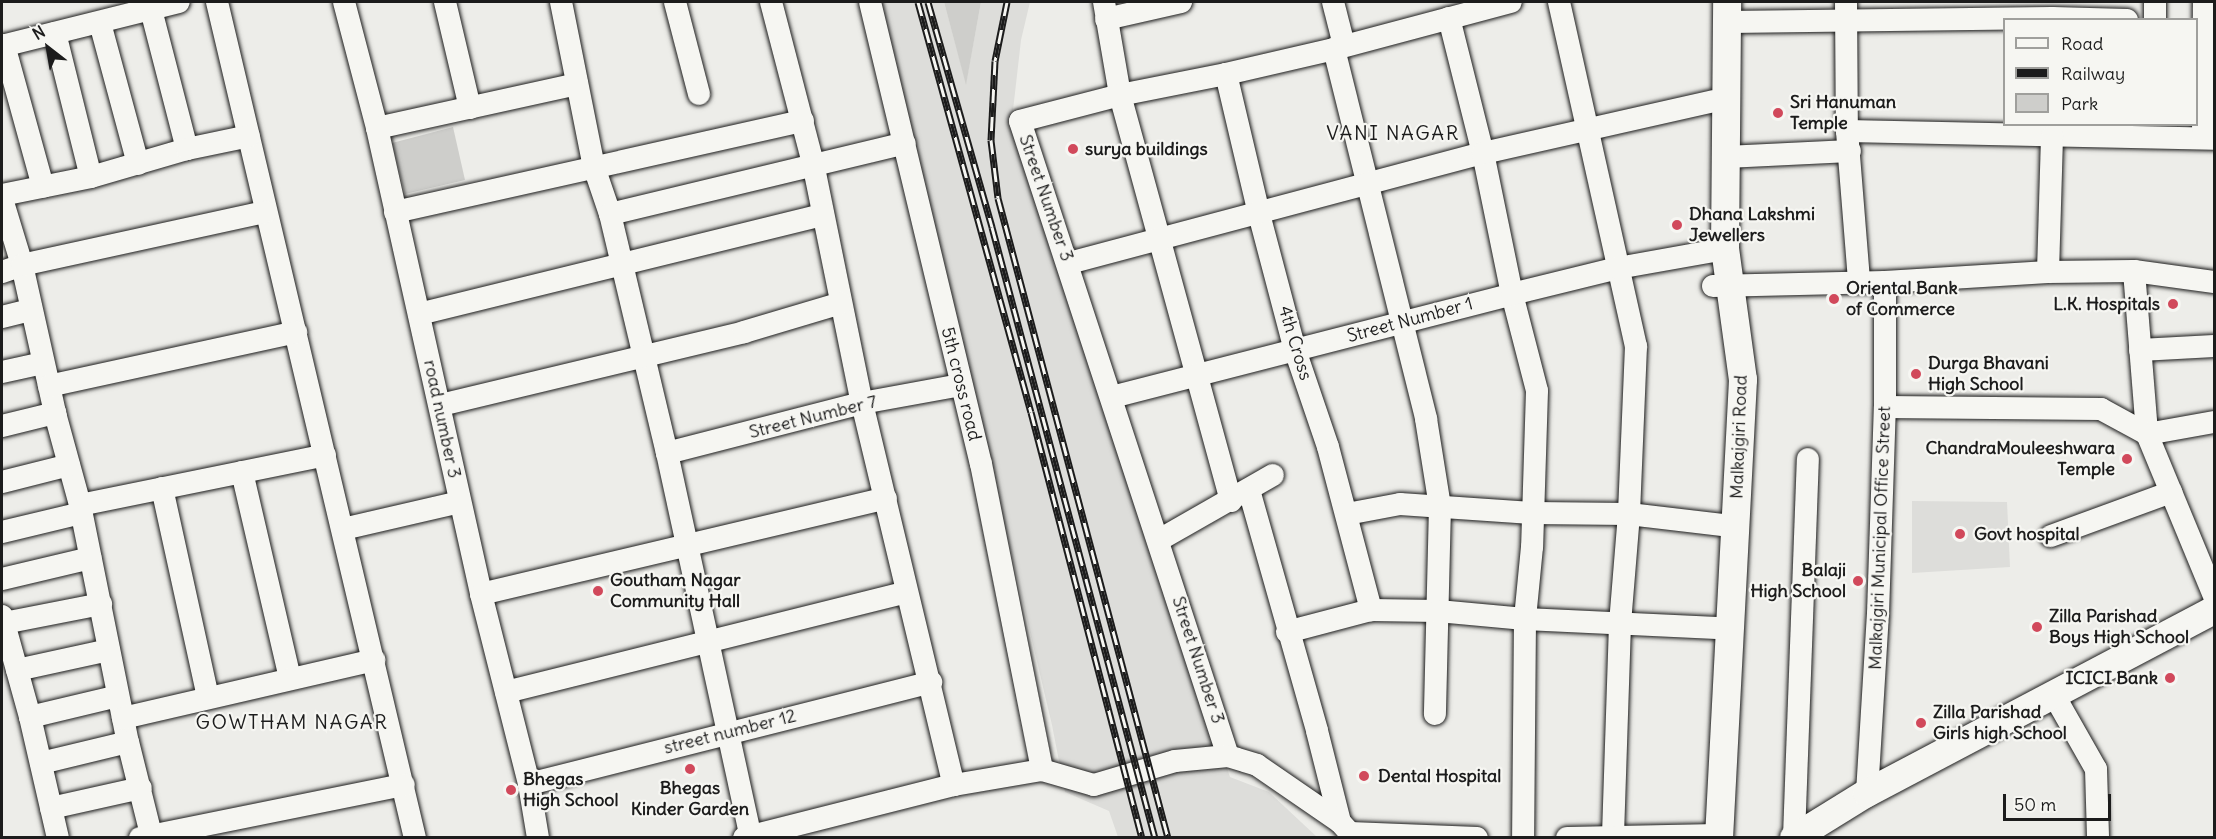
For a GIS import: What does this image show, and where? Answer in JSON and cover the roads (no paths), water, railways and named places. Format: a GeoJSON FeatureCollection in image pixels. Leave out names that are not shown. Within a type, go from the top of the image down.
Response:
{"type":"FeatureCollection","features":[{"type":"Feature","properties":{"kind":"main road","name":"Malkajgiri Road"},"geometry":{"type":"LineString","coordinates":[[1712,836],[1717,628],[1727,572],[1722,525],[1727,380],[1717,249],[1713,100],[1722,8]]}},
{"type":"Feature","properties":{"kind":"main road","name":"Malkajgiri Road"},"geometry":{"type":"LineString","coordinates":[[1717,249],[1726,157],[1722,8]]}},
{"type":"Feature","properties":{"kind":"main road","name":"Malkajgiri Road"},"geometry":{"type":"LineString","coordinates":[[1712,836],[1727,572],[1743,380],[1721,285]]}},
{"type":"Feature","properties":{"kind":"main road"},"geometry":{"type":"LineString","coordinates":[[1794,837],[1867,793],[2214,610]]}},
{"type":"Feature","properties":{"kind":"main road"},"geometry":{"type":"LineString","coordinates":[[1824,837],[2059,704],[2214,628]]}},
{"type":"Feature","properties":{"kind":"street"},"geometry":{"type":"LineString","coordinates":[[43,187],[3,46],[100,23],[150,5],[179,2]]}},
{"type":"Feature","properties":{"kind":"street"},"geometry":{"type":"LineString","coordinates":[[217,2],[415,837]]}},
{"type":"Feature","properties":{"kind":"street","name":"road number 3"},"geometry":{"type":"LineString","coordinates":[[344,2],[377,128],[441,405],[481,594],[529,784],[538,837]]}},
{"type":"Feature","properties":{"kind":"street"},"geometry":{"type":"LineString","coordinates":[[445,2],[470,108]]}},
{"type":"Feature","properties":{"kind":"street"},"geometry":{"type":"LineString","coordinates":[[561,2],[594,167],[610,214],[667,453],[728,732],[748,837],[954,785],[1042,770],[1094,785],[1175,761],[1228,756],[1257,765],[1347,831],[1477,837]]}},
{"type":"Feature","properties":{"kind":"street"},"geometry":{"type":"LineString","coordinates":[[675,2],[699,94]]}},
{"type":"Feature","properties":{"kind":"street"},"geometry":{"type":"LineString","coordinates":[[771,2],[813,163],[862,403],[954,785]]}},
{"type":"Feature","properties":{"kind":"street","name":"5th cross road"},"geometry":{"type":"LineString","coordinates":[[870,2],[981,464],[1042,770]]}},
{"type":"Feature","properties":{"kind":"street"},"geometry":{"type":"LineString","coordinates":[[1181,2],[1105,10],[1120,95],[1197,376],[1287,632],[1347,831]]}},
{"type":"Feature","properties":{"kind":"street"},"geometry":{"type":"LineString","coordinates":[[1333,2],[1339,47],[1367,184],[1426,419],[1440,506],[1435,714]]}},
{"type":"Feature","properties":{"kind":"street","name":"Street Number 3"},"geometry":{"type":"LineString","coordinates":[[1228,756],[1069,263],[1020,121],[1120,95],[1226,74],[1339,47],[1511,2]]}},
{"type":"Feature","properties":{"kind":"street"},"geometry":{"type":"LineString","coordinates":[[1559,2],[1636,346],[1629,514],[1620,624],[1613,836]]}},
{"type":"Feature","properties":{"kind":"street"},"geometry":{"type":"LineString","coordinates":[[2155,2],[2156,18]]}},
{"type":"Feature","properties":{"kind":"street"},"geometry":{"type":"LineString","coordinates":[[150,5],[187,149]]}},
{"type":"Feature","properties":{"kind":"street"},"geometry":{"type":"LineString","coordinates":[[1722,8],[1788,11],[2051,10],[2092,18]]}},
{"type":"Feature","properties":{"kind":"street"},"geometry":{"type":"LineString","coordinates":[[1846,10],[1849,141],[1859,281]]}},
{"type":"Feature","properties":{"kind":"street"},"geometry":{"type":"LineString","coordinates":[[1726,157],[1849,141],[2052,137],[2093,131],[2209,138],[2202,15]]}},
{"type":"Feature","properties":{"kind":"street"},"geometry":{"type":"LineString","coordinates":[[1449,18],[1483,153],[1512,294],[1537,391],[1532,547],[1525,619],[1523,837]]}},
{"type":"Feature","properties":{"kind":"street"},"geometry":{"type":"LineString","coordinates":[[100,23],[138,164]]}},
{"type":"Feature","properties":{"kind":"street"},"geometry":{"type":"LineString","coordinates":[[54,33],[91,177]]}},
{"type":"Feature","properties":{"kind":"street","name":"4th Cross"},"geometry":{"type":"LineString","coordinates":[[1226,74],[1258,214],[1295,350],[1328,447],[1371,610]]}},
{"type":"Feature","properties":{"kind":"street"},"geometry":{"type":"LineString","coordinates":[[377,128],[577,84]]}},
{"type":"Feature","properties":{"kind":"street"},"geometry":{"type":"LineString","coordinates":[[1069,263],[1159,237],[1258,214],[1483,153],[1713,100]]}},
{"type":"Feature","properties":{"kind":"street"},"geometry":{"type":"LineString","coordinates":[[395,212],[803,121]]}},
{"type":"Feature","properties":{"kind":"street"},"geometry":{"type":"LineString","coordinates":[[249,136],[187,149],[91,177],[2,197],[12,269],[31,310],[80,509],[128,742],[141,788],[148,837],[404,785]]}},
{"type":"Feature","properties":{"kind":"street"},"geometry":{"type":"LineString","coordinates":[[2048,272],[2052,137]]}},
{"type":"Feature","properties":{"kind":"street"},"geometry":{"type":"LineString","coordinates":[[610,214],[813,163],[905,143]]}},
{"type":"Feature","properties":{"kind":"street"},"geometry":{"type":"LineString","coordinates":[[12,269],[265,212]]}},
{"type":"Feature","properties":{"kind":"street"},"geometry":{"type":"LineString","coordinates":[[419,314],[824,215]]}},
{"type":"Feature","properties":{"kind":"street","name":"Street Number 1"},"geometry":{"type":"LineString","coordinates":[[1112,397],[1618,268],[1717,249]]}},
{"type":"Feature","properties":{"kind":"street"},"geometry":{"type":"LineString","coordinates":[[2134,271],[2147,434],[2214,596]]}},
{"type":"Feature","properties":{"kind":"street"},"geometry":{"type":"LineString","coordinates":[[1721,285],[1885,282],[2048,272],[2134,271],[2214,282]]}},
{"type":"Feature","properties":{"kind":"street","name":"Malkajgiri Municipal Office Street"},"geometry":{"type":"LineString","coordinates":[[1867,793],[1878,614],[1885,407],[1885,282]]}},
{"type":"Feature","properties":{"kind":"street"},"geometry":{"type":"LineString","coordinates":[[441,405],[644,358],[744,332],[841,303]]}},
{"type":"Feature","properties":{"kind":"street"},"geometry":{"type":"LineString","coordinates":[[2,317],[31,310]]}},
{"type":"Feature","properties":{"kind":"street"},"geometry":{"type":"LineString","coordinates":[[49,386],[296,332]]}},
{"type":"Feature","properties":{"kind":"street"},"geometry":{"type":"LineString","coordinates":[[2140,350],[2214,346]]}},
{"type":"Feature","properties":{"kind":"street"},"geometry":{"type":"LineString","coordinates":[[2,372],[43,363]]}},
{"type":"Feature","properties":{"kind":"street","name":"Street Number 7"},"geometry":{"type":"LineString","coordinates":[[667,453],[862,403],[961,386]]}},
{"type":"Feature","properties":{"kind":"street"},"geometry":{"type":"LineString","coordinates":[[1885,407],[2101,409],[2147,434],[2214,422]]}},
{"type":"Feature","properties":{"kind":"street"},"geometry":{"type":"LineString","coordinates":[[2,426],[55,413]]}},
{"type":"Feature","properties":{"kind":"street"},"geometry":{"type":"LineString","coordinates":[[2,532],[80,509],[162,489],[325,455]]}},
{"type":"Feature","properties":{"kind":"street"},"geometry":{"type":"LineString","coordinates":[[1794,837],[1808,459]]}},
{"type":"Feature","properties":{"kind":"street"},"geometry":{"type":"LineString","coordinates":[[2,483],[69,465]]}},
{"type":"Feature","properties":{"kind":"street"},"geometry":{"type":"LineString","coordinates":[[242,472],[290,678]]}},
{"type":"Feature","properties":{"kind":"street"},"geometry":{"type":"LineString","coordinates":[[1159,540],[1273,475]]}},
{"type":"Feature","properties":{"kind":"street"},"geometry":{"type":"LineString","coordinates":[[162,489],[208,697]]}},
{"type":"Feature","properties":{"kind":"street"},"geometry":{"type":"LineString","coordinates":[[2051,536],[2171,492]]}},
{"type":"Feature","properties":{"kind":"street"},"geometry":{"type":"LineString","coordinates":[[481,594],[886,498]]}},
{"type":"Feature","properties":{"kind":"street"},"geometry":{"type":"LineString","coordinates":[[343,529],[460,502]]}},
{"type":"Feature","properties":{"kind":"street"},"geometry":{"type":"LineString","coordinates":[[1347,514],[1400,504],[1532,513],[1629,514],[1722,525]]}},
{"type":"Feature","properties":{"kind":"street"},"geometry":{"type":"LineString","coordinates":[[2,579],[91,558]]}},
{"type":"Feature","properties":{"kind":"street"},"geometry":{"type":"LineString","coordinates":[[506,692],[906,592]]}},
{"type":"Feature","properties":{"kind":"street"},"geometry":{"type":"LineString","coordinates":[[57,837],[30,717],[3,619],[101,604]]}},
{"type":"Feature","properties":{"kind":"street"},"geometry":{"type":"LineString","coordinates":[[1287,632],[1371,610],[1438,611],[1525,619],[1717,628]]}},
{"type":"Feature","properties":{"kind":"street"},"geometry":{"type":"LineString","coordinates":[[17,670],[109,650]]}},
{"type":"Feature","properties":{"kind":"street"},"geometry":{"type":"LineString","coordinates":[[123,718],[374,660]]}},
{"type":"Feature","properties":{"kind":"street","name":"street number 12"},"geometry":{"type":"LineString","coordinates":[[529,784],[931,682]]}},
{"type":"Feature","properties":{"kind":"street"},"geometry":{"type":"LineString","coordinates":[[30,717],[118,696]]}},
{"type":"Feature","properties":{"kind":"street"},"geometry":{"type":"LineString","coordinates":[[2059,704],[2096,768],[2098,837]]}},
{"type":"Feature","properties":{"kind":"street"},"geometry":{"type":"LineString","coordinates":[[41,763],[128,742]]}},
{"type":"Feature","properties":{"kind":"street"},"geometry":{"type":"LineString","coordinates":[[51,808],[141,788]]}},
{"type":"Feature","properties":{"kind":"street"},"geometry":{"type":"LineString","coordinates":[[1566,837],[1712,836]]}},
{"type":"Feature","properties":{"kind":"railway"},"geometry":{"type":"LineString","coordinates":[[918,2],[1031,412],[1142,838]]}},
{"type":"Feature","properties":{"kind":"railway"},"geometry":{"type":"LineString","coordinates":[[928,2],[992,227],[1155,838]]}},
{"type":"Feature","properties":{"kind":"railway"},"geometry":{"type":"LineString","coordinates":[[1007,2],[995,61],[991,140],[998,198],[1168,838]]}},
{"type":"Feature","properties":{"kind":"place","name":"Sri Hanuman Temple"},"geometry":{"type":"Point","coordinates":[1778,113]}},
{"type":"Feature","properties":{"kind":"place","name":"surya buildings"},"geometry":{"type":"Point","coordinates":[1073,149]}},
{"type":"Feature","properties":{"kind":"place","name":"Dhana Lakshmi Jewellers"},"geometry":{"type":"Point","coordinates":[1677,225]}},
{"type":"Feature","properties":{"kind":"place","name":"Oriental Bank of Commerce"},"geometry":{"type":"Point","coordinates":[1834,299]}},
{"type":"Feature","properties":{"kind":"place","name":"L.K. Hospitals"},"geometry":{"type":"Point","coordinates":[2173,304]}},
{"type":"Feature","properties":{"kind":"place","name":"Durga Bhavani High School"},"geometry":{"type":"Point","coordinates":[1916,374]}},
{"type":"Feature","properties":{"kind":"place","name":"ChandraMouleeshwara Temple"},"geometry":{"type":"Point","coordinates":[2127,459]}},
{"type":"Feature","properties":{"kind":"place","name":"Govt hospital"},"geometry":{"type":"Point","coordinates":[1960,534]}},
{"type":"Feature","properties":{"kind":"place","name":"Balaji High School"},"geometry":{"type":"Point","coordinates":[1858,581]}},
{"type":"Feature","properties":{"kind":"place","name":"Goutham Nagar Community Hall"},"geometry":{"type":"Point","coordinates":[598,591]}},
{"type":"Feature","properties":{"kind":"place","name":"Zilla Parishad Boys High School"},"geometry":{"type":"Point","coordinates":[2037,627]}},
{"type":"Feature","properties":{"kind":"place","name":"ICICI Bank"},"geometry":{"type":"Point","coordinates":[2170,678]}},
{"type":"Feature","properties":{"kind":"place","name":"Zilla Parishad Girls high School"},"geometry":{"type":"Point","coordinates":[1921,723]}},
{"type":"Feature","properties":{"kind":"place","name":"Bhegas Kinder Garden"},"geometry":{"type":"Point","coordinates":[690,769]}},
{"type":"Feature","properties":{"kind":"place","name":"Dental Hospital"},"geometry":{"type":"Point","coordinates":[1364,776]}},
{"type":"Feature","properties":{"kind":"place","name":"Bhegas High School"},"geometry":{"type":"Point","coordinates":[511,790]}},
{"type":"Feature","properties":{"kind":"district","name":"VANI NAGAR"},"geometry":{"type":"Point","coordinates":[1393,132]}},
{"type":"Feature","properties":{"kind":"district","name":"GOWTHAM NAGAR"},"geometry":{"type":"Point","coordinates":[292,721]}}]}
